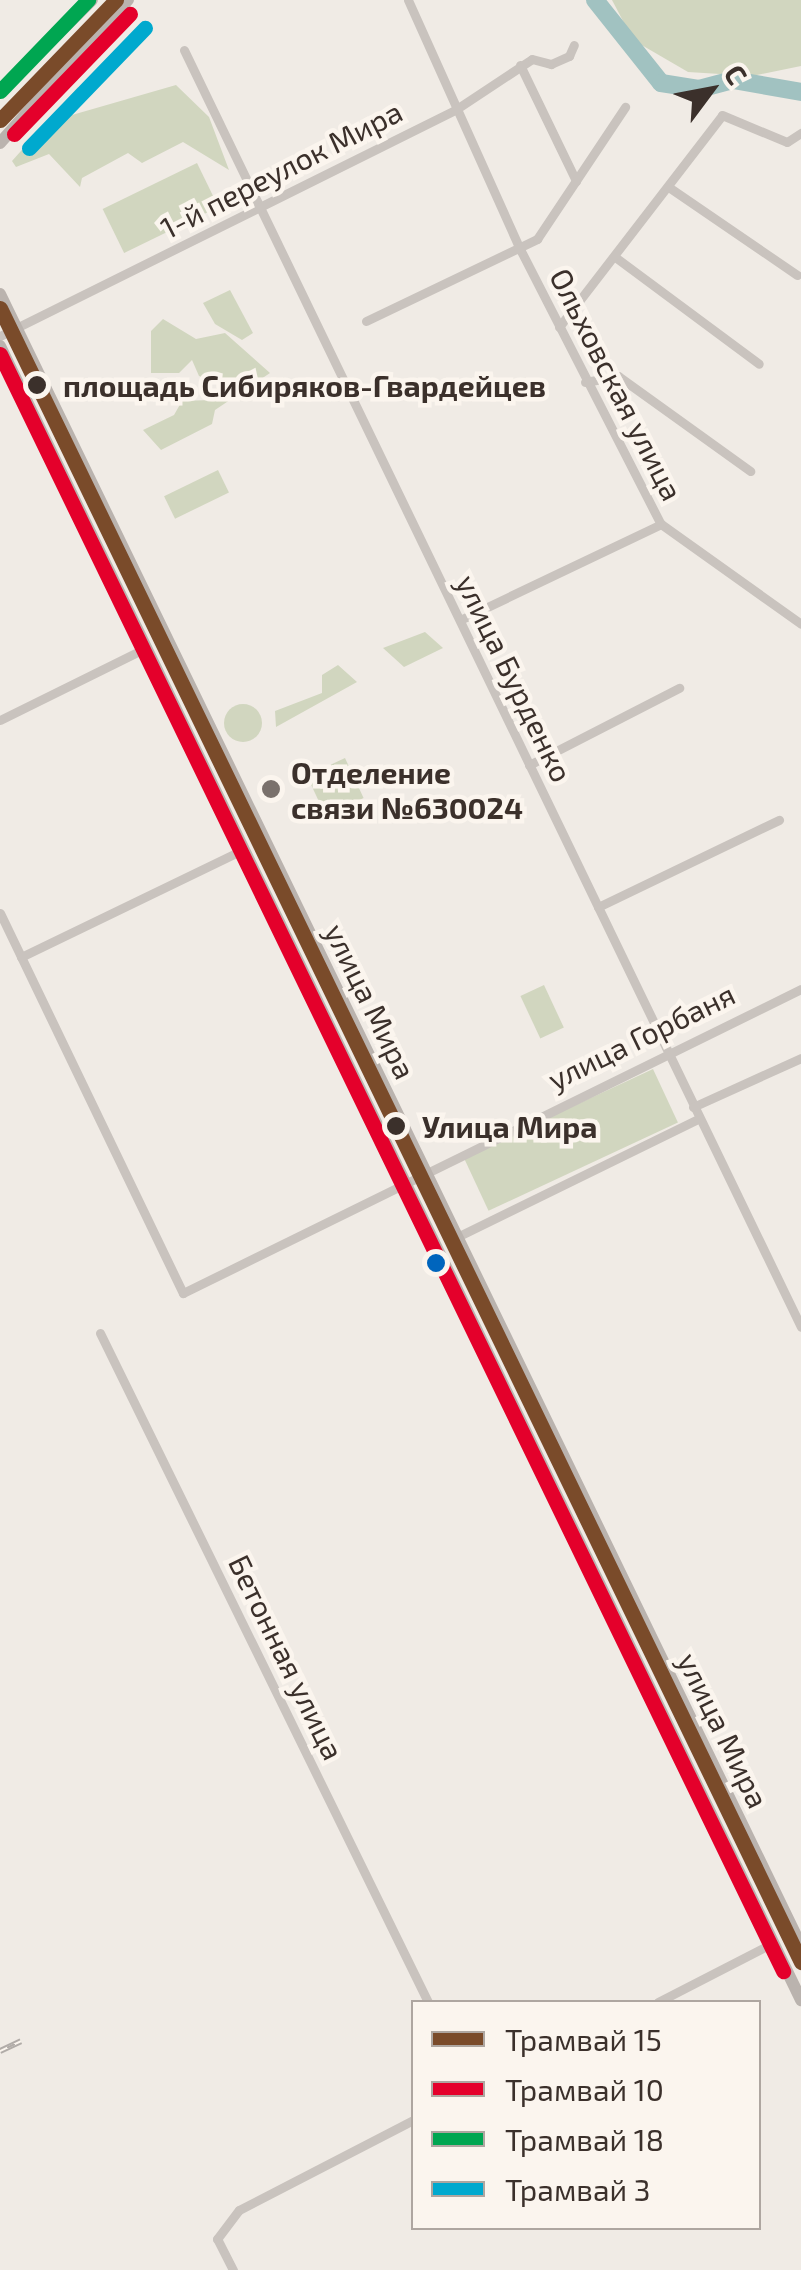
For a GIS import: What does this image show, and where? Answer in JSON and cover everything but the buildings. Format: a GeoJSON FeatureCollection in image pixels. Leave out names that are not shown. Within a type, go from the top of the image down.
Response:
{"type":"FeatureCollection","features":[{"type":"Feature","properties":{"kind":"street"},"geometry":{"type":"LineString","coordinates":[[0,92],[92,0]]}},
{"type":"Feature","properties":{"kind":"street"},"geometry":{"type":"LineString","coordinates":[[0,143],[128,0]]}},
{"type":"Feature","properties":{"kind":"street","name":"Ольховская улица"},"geometry":{"type":"LineString","coordinates":[[408,0],[454,110],[521,251],[661,524],[801,624]]}},
{"type":"Feature","properties":{"kind":"street","name":"1-й переулок Мира"},"geometry":{"type":"LineString","coordinates":[[0,336],[454,110],[520,64],[551,64],[574,45]]}},
{"type":"Feature","properties":{"kind":"street","name":"улица Бурденко"},"geometry":{"type":"LineString","coordinates":[[184,50],[667,1050],[696,1120],[801,1327]]}},
{"type":"Feature","properties":{"kind":"street"},"geometry":{"type":"LineString","coordinates":[[520,64],[576,182]]}},
{"type":"Feature","properties":{"kind":"street"},"geometry":{"type":"LineString","coordinates":[[366,321],[521,251],[576,182],[625,107]]}},
{"type":"Feature","properties":{"kind":"street"},"geometry":{"type":"LineString","coordinates":[[559,327],[670,188],[722,115],[787,142],[801,134]]}},
{"type":"Feature","properties":{"kind":"street"},"geometry":{"type":"LineString","coordinates":[[670,188],[797,275]]}},
{"type":"Feature","properties":{"kind":"street"},"geometry":{"type":"LineString","coordinates":[[615,257],[759,364]]}},
{"type":"Feature","properties":{"kind":"street","name":"улица Мира"},"geometry":{"type":"LineString","coordinates":[[0,294],[799,1936]]}},
{"type":"Feature","properties":{"kind":"street","name":"улица Мира"},"geometry":{"type":"LineString","coordinates":[[0,346],[801,2000]]}},
{"type":"Feature","properties":{"kind":"street"},"geometry":{"type":"LineString","coordinates":[[585,382],[618,376],[750,471]]}},
{"type":"Feature","properties":{"kind":"street"},"geometry":{"type":"LineString","coordinates":[[460,620],[661,524]]}},
{"type":"Feature","properties":{"kind":"street"},"geometry":{"type":"LineString","coordinates":[[0,720],[146,648]]}},
{"type":"Feature","properties":{"kind":"street"},"geometry":{"type":"LineString","coordinates":[[529,765],[679,688]]}},
{"type":"Feature","properties":{"kind":"street"},"geometry":{"type":"LineString","coordinates":[[598,907],[779,820]]}},
{"type":"Feature","properties":{"kind":"street"},"geometry":{"type":"LineString","coordinates":[[0,913],[21,957],[244,850]]}},
{"type":"Feature","properties":{"kind":"street","name":"улица Горбаня"},"geometry":{"type":"LineString","coordinates":[[21,957],[182,1293],[424,1169],[801,988]]}},
{"type":"Feature","properties":{"kind":"street"},"geometry":{"type":"LineString","coordinates":[[693,1108],[801,1058]]}},
{"type":"Feature","properties":{"kind":"street"},"geometry":{"type":"LineString","coordinates":[[457,1237],[696,1120]]}},
{"type":"Feature","properties":{"kind":"street","name":"Бетонная улица"},"geometry":{"type":"LineString","coordinates":[[100,1332],[427,2000]]}},
{"type":"Feature","properties":{"kind":"street"},"geometry":{"type":"LineString","coordinates":[[662,2000],[773,1944],[799,1936]]}},
{"type":"Feature","properties":{"kind":"street"},"geometry":{"type":"LineString","coordinates":[[234,2270],[217,2239],[240,2210],[411,2122]]}},
{"type":"Feature","properties":{"kind":"green space"},"geometry":{"type":"Polygon","coordinates":[[[612,0],[801,0],[801,66],[752,76],[688,72],[633,40],[612,0]]]}},
{"type":"Feature","properties":{"kind":"green space"},"geometry":{"type":"Polygon","coordinates":[[[176,85],[209,117],[229,170],[183,142],[142,163],[128,153],[82,178],[80,187],[49,154],[16,167],[12,161],[78,87],[72,115],[176,85]]]}},
{"type":"Feature","properties":{"kind":"green space"},"geometry":{"type":"Polygon","coordinates":[[[197,163],[218,207],[124,253],[103,209],[197,163]]]}},
{"type":"Feature","properties":{"kind":"green space"},"geometry":{"type":"Polygon","coordinates":[[[230,290],[253,333],[242,340],[215,324],[203,303],[230,290]]]}},
{"type":"Feature","properties":{"kind":"green space"},"geometry":{"type":"Polygon","coordinates":[[[163,319],[196,339],[225,333],[270,373],[215,410],[212,424],[161,450],[143,430],[174,415],[182,401],[211,400],[219,383],[199,376],[192,360],[179,373],[151,373],[151,331],[163,319]]]}},
{"type":"Feature","properties":{"kind":"green space"},"geometry":{"type":"Polygon","coordinates":[[[218,470],[229,492],[175,519],[164,496],[218,470]]]}},
{"type":"Feature","properties":{"kind":"green space"},"geometry":{"type":"Polygon","coordinates":[[[425,632],[443,648],[404,667],[383,648],[425,632]]]}},
{"type":"Feature","properties":{"kind":"green space"},"geometry":{"type":"Polygon","coordinates":[[[338,665],[357,682],[276,727],[275,711],[322,693],[322,675],[338,665]]]}},
{"type":"Feature","properties":{"kind":"green space"},"geometry":{"type":"Polygon","coordinates":[[[243,704],[256,710],[262,723],[256,736],[243,742],[230,736],[224,723],[230,710],[243,704]]]}},
{"type":"Feature","properties":{"kind":"green space"},"geometry":{"type":"Polygon","coordinates":[[[345,758],[364,798],[326,816],[307,776],[345,758]]]}},
{"type":"Feature","properties":{"kind":"green space"},"geometry":{"type":"Polygon","coordinates":[[[544,985],[564,1028],[540,1039],[520,996],[544,985]]]}},
{"type":"Feature","properties":{"kind":"green space"},"geometry":{"type":"Polygon","coordinates":[[[653,1069],[678,1122],[489,1211],[464,1157],[653,1069]]]}},
{"type":"Feature","properties":{"kind":"waterway"},"geometry":{"type":"LineString","coordinates":[[595,0],[661,83],[699,89],[733,80],[801,92]]}},
{"type":"Feature","properties":{"kind":"railway"},"geometry":{"type":"LineString","coordinates":[[0,2051],[21,2041]]}},
{"type":"Feature","properties":{"kind":"tram line","name":"18"},"geometry":{"type":"LineString","coordinates":[[0,91],[88,0]]}},
{"type":"Feature","properties":{"kind":"tram line","name":"15"},"geometry":{"type":"LineString","coordinates":[[0,120],[116,0]]}},
{"type":"Feature","properties":{"kind":"tram line","name":"10"},"geometry":{"type":"LineString","coordinates":[[14,134],[130,14]]}},
{"type":"Feature","properties":{"kind":"tram line","name":"3"},"geometry":{"type":"LineString","coordinates":[[29,148],[145,28]]}},
{"type":"Feature","properties":{"kind":"tram line","name":"15"},"geometry":{"type":"LineString","coordinates":[[0,308],[801,1962]]}},
{"type":"Feature","properties":{"kind":"tram line","name":"10"},"geometry":{"type":"LineString","coordinates":[[0,354],[783,1971]]}},
{"type":"Feature","properties":{"kind":"place","name":"площадь Сибиряков-Гвардейцев"},"geometry":{"type":"Point","coordinates":[37,385]}},
{"type":"Feature","properties":{"kind":"place","name":"Отделение связи №630024"},"geometry":{"type":"Point","coordinates":[271,789]}},
{"type":"Feature","properties":{"kind":"place","name":"Улица Мира"},"geometry":{"type":"Point","coordinates":[396,1126]}}]}
